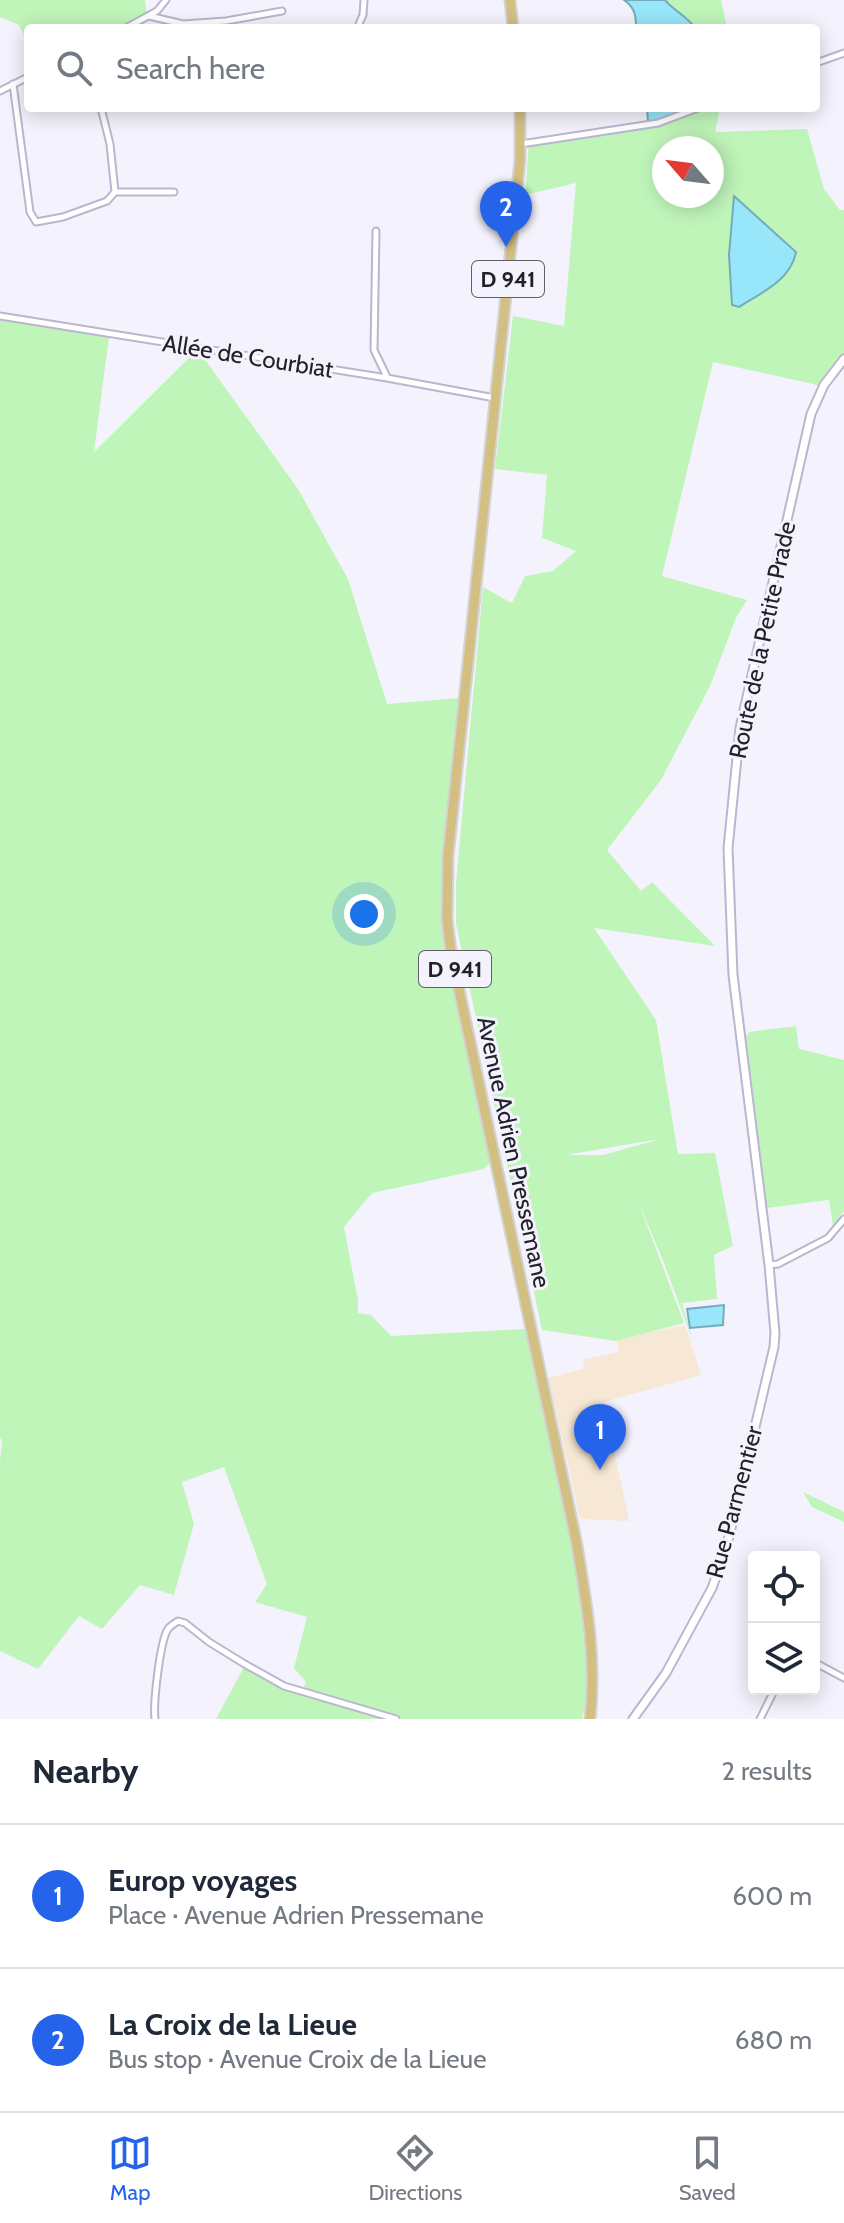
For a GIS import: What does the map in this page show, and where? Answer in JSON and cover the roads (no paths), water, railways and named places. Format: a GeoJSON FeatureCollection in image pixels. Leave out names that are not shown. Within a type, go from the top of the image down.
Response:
{"type":"FeatureCollection","features":[{"type":"Feature","properties":{"kind":"main road"},"geometry":{"type":"LineString","coordinates":[[510,0],[513,24]]}},
{"type":"Feature","properties":{"kind":"main road","name":"D 941"},"geometry":{"type":"LineString","coordinates":[[495,398],[521,144],[520,112]]}},
{"type":"Feature","properties":{"kind":"main road","name":"Avenue Adrien Pressemane"},"geometry":{"type":"LineString","coordinates":[[495,398],[448,856],[447,919],[451,952],[576,1540],[593,1663],[590,1719]]}},
{"type":"Feature","properties":{"kind":"street"},"geometry":{"type":"LineString","coordinates":[[134,24],[157,11],[166,0]]}},
{"type":"Feature","properties":{"kind":"street"},"geometry":{"type":"LineString","coordinates":[[359,24],[364,0]]}},
{"type":"Feature","properties":{"kind":"street"},"geometry":{"type":"LineString","coordinates":[[149,16],[183,24],[226,21],[282,11]]}},
{"type":"Feature","properties":{"kind":"street"},"geometry":{"type":"LineString","coordinates":[[820,62],[844,53]]}},
{"type":"Feature","properties":{"kind":"street"},"geometry":{"type":"LineString","coordinates":[[0,91],[24,79]]}},
{"type":"Feature","properties":{"kind":"street"},"geometry":{"type":"LineString","coordinates":[[13,84],[30,212],[36,222],[63,217],[107,201],[115,192],[110,144],[102,112]]}},
{"type":"Feature","properties":{"kind":"street"},"geometry":{"type":"LineString","coordinates":[[521,144],[658,123],[687,112]]}},
{"type":"Feature","properties":{"kind":"street"},"geometry":{"type":"LineString","coordinates":[[115,192],[174,192]]}},
{"type":"Feature","properties":{"kind":"street"},"geometry":{"type":"LineString","coordinates":[[376,231],[374,350],[387,378]]}},
{"type":"Feature","properties":{"kind":"street","name":"Allée de Courbiat"},"geometry":{"type":"LineString","coordinates":[[0,316],[495,398]]}},
{"type":"Feature","properties":{"kind":"street","name":"Route de la Petite Prade"},"geometry":{"type":"LineString","coordinates":[[769,1265],[733,975],[728,848],[740,728],[811,414],[824,385],[844,359]]}},
{"type":"Feature","properties":{"kind":"street"},"geometry":{"type":"LineString","coordinates":[[769,1265],[778,1264],[828,1238],[844,1219]]}},
{"type":"Feature","properties":{"kind":"street","name":"Rue Parmentier"},"geometry":{"type":"LineString","coordinates":[[633,1719],[666,1673],[712,1588],[726,1549],[774,1347],[769,1265]]}},
{"type":"Feature","properties":{"kind":"street"},"geometry":{"type":"LineString","coordinates":[[155,1719],[154,1698],[164,1641],[168,1629],[178,1621],[284,1686],[396,1719]]}},
{"type":"Feature","properties":{"kind":"street"},"geometry":{"type":"LineString","coordinates":[[820,1665],[844,1678]]}},
{"type":"Feature","properties":{"kind":"street"},"geometry":{"type":"LineString","coordinates":[[760,1719],[772,1695]]}},
{"type":"Feature","properties":{"kind":"water"},"geometry":{"type":"Polygon","coordinates":[[[624,0],[665,0],[692,24],[636,24],[631,6],[624,0]]]}},
{"type":"Feature","properties":{"kind":"water"},"geometry":{"type":"Polygon","coordinates":[[[647,112],[680,112],[659,121],[648,122],[647,112]]]}},
{"type":"Feature","properties":{"kind":"water"},"geometry":{"type":"Polygon","coordinates":[[[734,196],[796,252],[782,278],[739,307],[732,305],[729,255],[734,196]]]}},
{"type":"Feature","properties":{"kind":"water"},"geometry":{"type":"Polygon","coordinates":[[[724,1305],[723,1325],[690,1328],[687,1309],[724,1305]]]}},
{"type":"Feature","properties":{"kind":"place","name":"La Croix de la Lieue"},"geometry":{"type":"Point","coordinates":[506,247]}},
{"type":"Feature","properties":{"kind":"place","name":"Europ voyages"},"geometry":{"type":"Point","coordinates":[600,1470]}}]}
